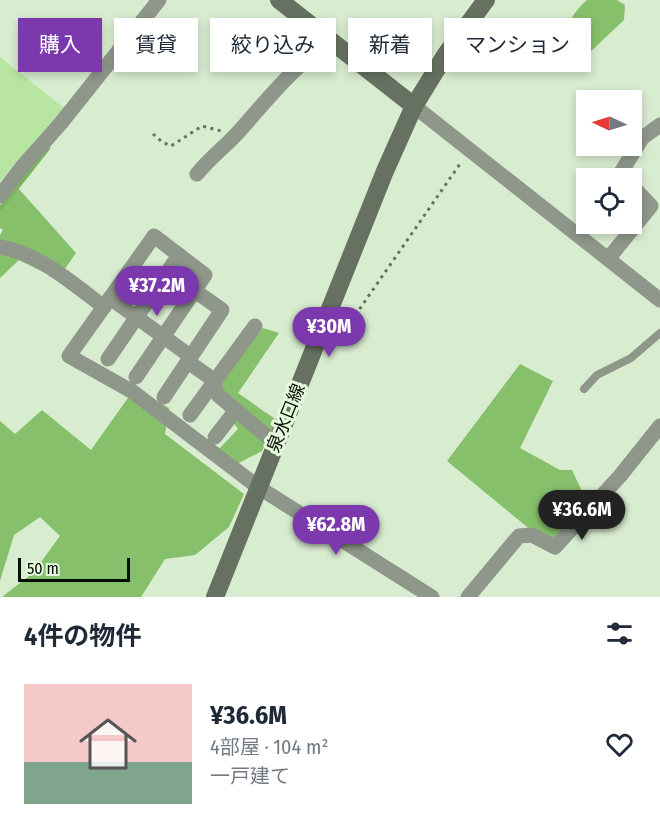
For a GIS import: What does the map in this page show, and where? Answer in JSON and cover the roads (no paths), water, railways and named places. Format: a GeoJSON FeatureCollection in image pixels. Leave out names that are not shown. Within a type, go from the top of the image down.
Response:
{"type":"FeatureCollection","features":[{"type":"Feature","properties":{"kind":"main road"},"geometry":{"type":"LineString","coordinates":[[279,0],[302,18]]}},
{"type":"Feature","properties":{"kind":"main road","name":"泉水口線"},"geometry":{"type":"LineString","coordinates":[[215,597],[385,171],[414,106],[446,54],[486,0]]}},
{"type":"Feature","properties":{"kind":"main road"},"geometry":{"type":"LineString","coordinates":[[336,45],[414,106]]}},
{"type":"Feature","properties":{"kind":"street"},"geometry":{"type":"LineString","coordinates":[[0,196],[21,167],[61,123],[159,0]]}},
{"type":"Feature","properties":{"kind":"street"},"geometry":{"type":"LineString","coordinates":[[197,174],[209,158],[233,136],[291,72]]}},
{"type":"Feature","properties":{"kind":"street"},"geometry":{"type":"LineString","coordinates":[[414,106],[660,300]]}},
{"type":"Feature","properties":{"kind":"street"},"geometry":{"type":"LineString","coordinates":[[624,168],[642,138],[660,125]]}},
{"type":"Feature","properties":{"kind":"street"},"geometry":{"type":"LineString","coordinates":[[642,197],[651,206],[642,217]]}},
{"type":"Feature","properties":{"kind":"street"},"geometry":{"type":"LineString","coordinates":[[608,259],[628,234]]}},
{"type":"Feature","properties":{"kind":"street"},"geometry":{"type":"LineString","coordinates":[[136,377],[205,275],[154,236],[69,356],[134,392],[258,487],[432,597]]}},
{"type":"Feature","properties":{"kind":"street"},"geometry":{"type":"LineString","coordinates":[[0,247],[16,250],[52,268],[164,337],[186,353],[191,364],[211,378],[218,395],[276,444]]}},
{"type":"Feature","properties":{"kind":"street"},"geometry":{"type":"LineString","coordinates":[[108,359],[179,255]]}},
{"type":"Feature","properties":{"kind":"street"},"geometry":{"type":"LineString","coordinates":[[164,397],[222,310],[195,291]]}},
{"type":"Feature","properties":{"kind":"street"},"geometry":{"type":"LineString","coordinates":[[190,415],[255,326]]}},
{"type":"Feature","properties":{"kind":"street"},"geometry":{"type":"LineString","coordinates":[[214,437],[236,410]]}},
{"type":"Feature","properties":{"kind":"street"},"geometry":{"type":"LineString","coordinates":[[468,597],[519,536],[532,535],[555,547],[620,476],[660,426]]}},
{"type":"Feature","properties":{"kind":"lane"},"geometry":{"type":"LineString","coordinates":[[584,389],[597,375],[631,358],[660,333]]}},
{"type":"Feature","properties":{"kind":"waterway"},"geometry":{"type":"LineString","coordinates":[[0,209],[48,148]]}}]}
